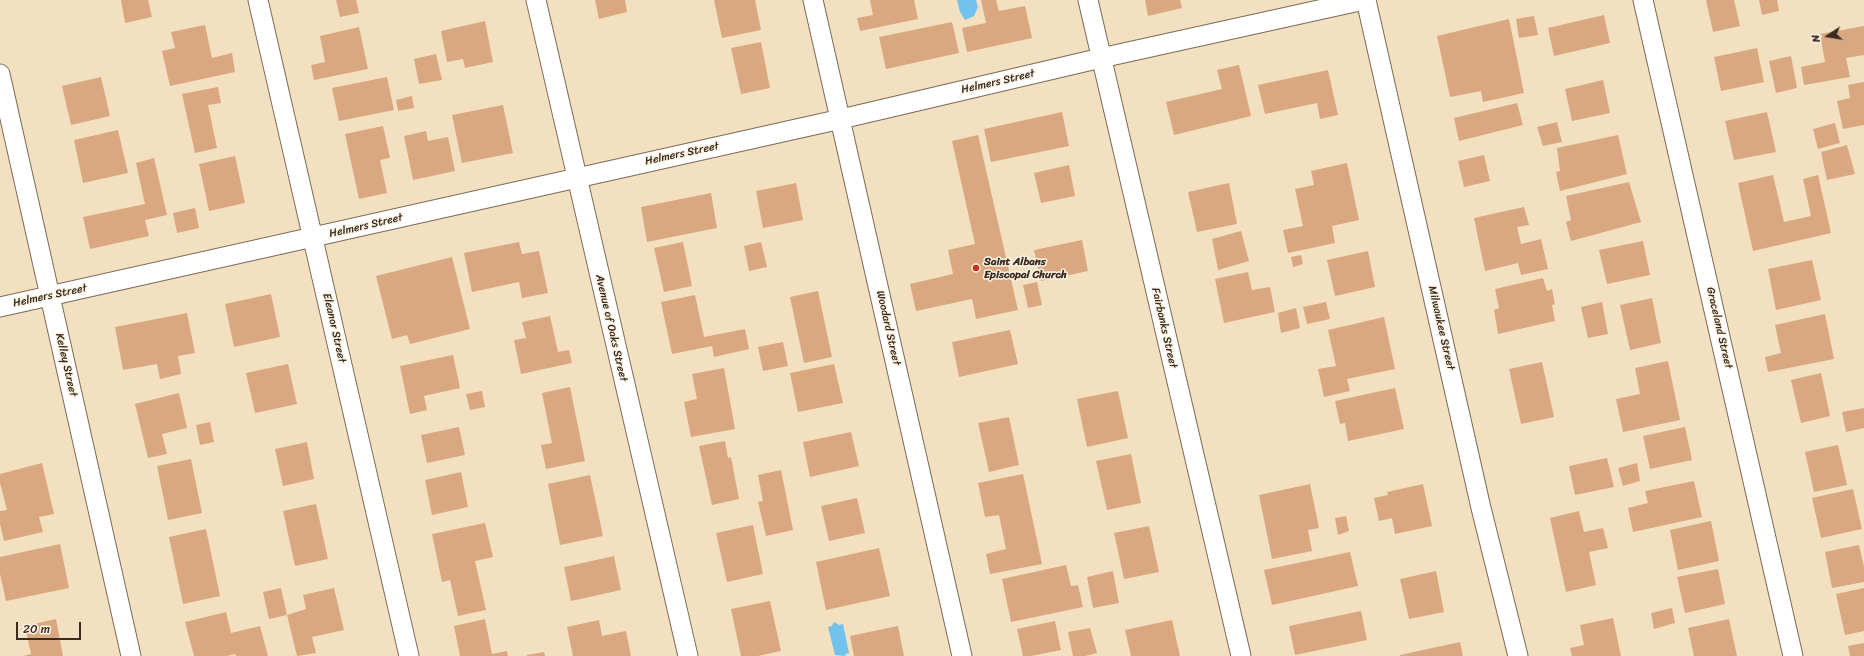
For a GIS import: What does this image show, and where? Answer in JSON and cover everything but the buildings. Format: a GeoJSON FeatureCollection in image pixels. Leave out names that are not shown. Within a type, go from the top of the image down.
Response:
{"type":"FeatureCollection","features":[{"type":"Feature","properties":{"kind":"street","name":"Eleanor Street"},"geometry":{"type":"LineString","coordinates":[[258,0],[410,656]]}},
{"type":"Feature","properties":{"kind":"street","name":"Avenue of Oaks Street"},"geometry":{"type":"LineString","coordinates":[[536,0],[576,178],[688,656]]}},
{"type":"Feature","properties":{"kind":"street","name":"Woodard Street"},"geometry":{"type":"LineString","coordinates":[[813,0],[962,656]]}},
{"type":"Feature","properties":{"kind":"street","name":"Fairbanks Street"},"geometry":{"type":"LineString","coordinates":[[1088,0],[1241,656]]}},
{"type":"Feature","properties":{"kind":"street","name":"Helmers Street"},"geometry":{"type":"LineString","coordinates":[[0,307],[313,238],[841,119],[1102,58],[1365,0]]}},
{"type":"Feature","properties":{"kind":"street","name":"Milwaukee Street"},"geometry":{"type":"LineString","coordinates":[[1365,0],[1481,508],[1518,656]]}},
{"type":"Feature","properties":{"kind":"street","name":"Graceland Street"},"geometry":{"type":"LineString","coordinates":[[1643,0],[1793,656]]}},
{"type":"Feature","properties":{"kind":"street","name":"Kelley Street"},"geometry":{"type":"LineString","coordinates":[[0,74],[131,656]]}},
{"type":"Feature","properties":{"kind":"water"},"geometry":{"type":"Polygon","coordinates":[[[957,0],[976,0],[978,7],[974,16],[965,20],[960,12],[957,0]]]}},
{"type":"Feature","properties":{"kind":"water"},"geometry":{"type":"Polygon","coordinates":[[[834,622],[839,625],[843,624],[849,653],[845,656],[835,655],[828,627],[832,626],[834,622]]]}},
{"type":"Feature","properties":{"kind":"place","name":"Saint Albans Episcopal Church"},"geometry":{"type":"Point","coordinates":[976,268]}}]}
